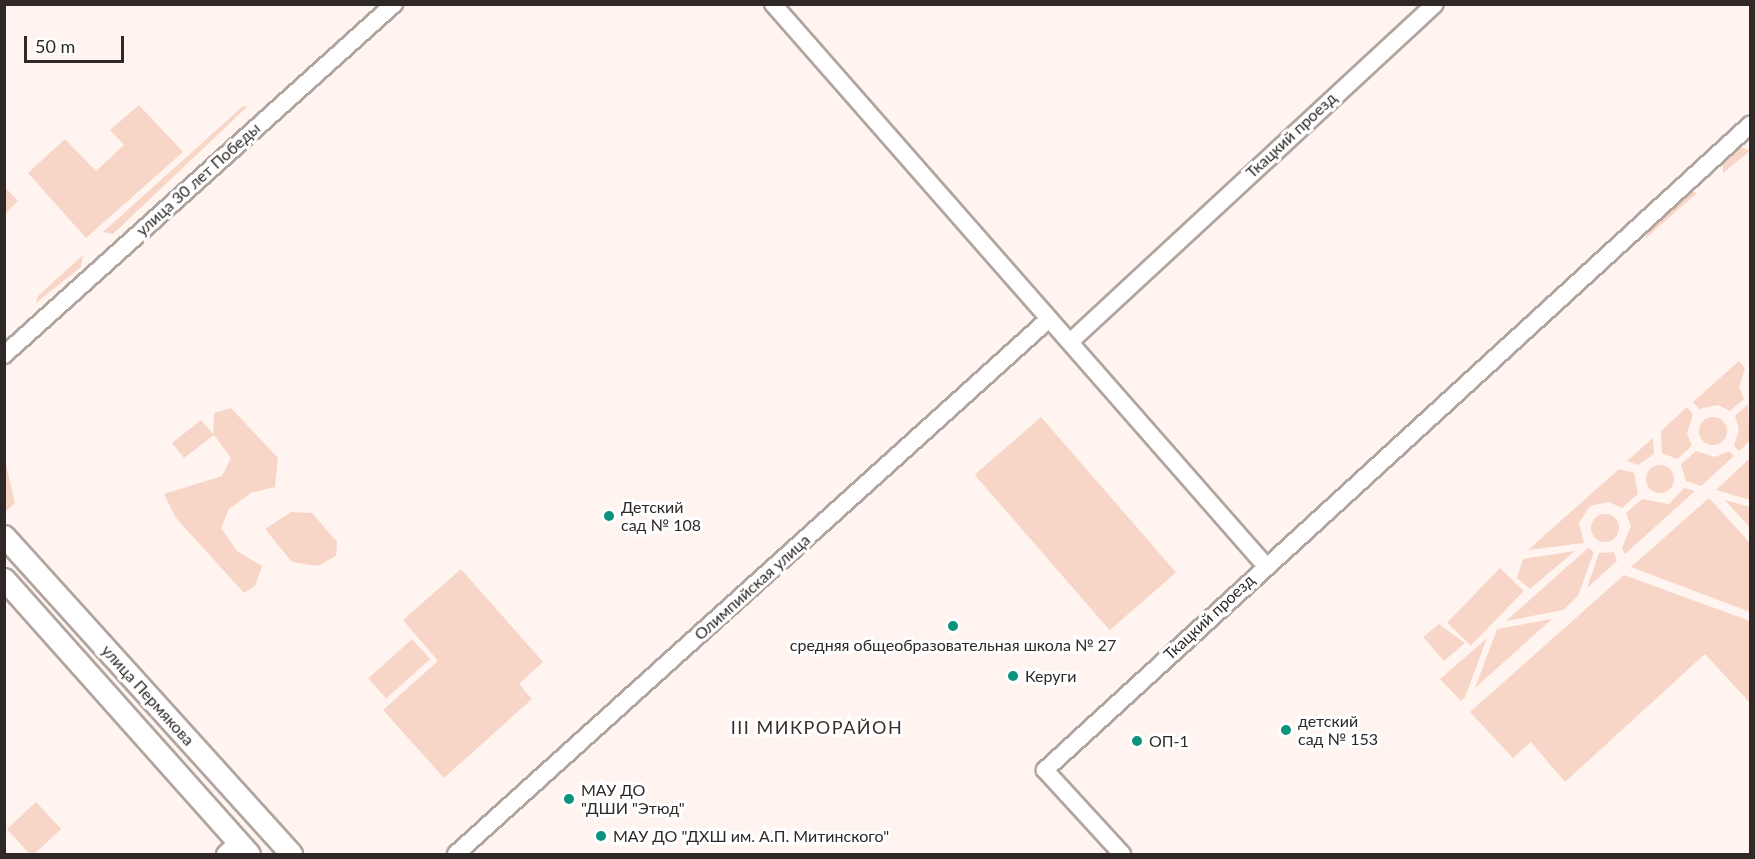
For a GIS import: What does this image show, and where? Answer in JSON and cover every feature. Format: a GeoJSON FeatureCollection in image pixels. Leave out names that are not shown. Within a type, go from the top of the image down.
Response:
{"type":"FeatureCollection","features":[{"type":"Feature","properties":{"kind":"main road","name":"улица Пермякова"},"geometry":{"type":"LineString","coordinates":[[4,536],[291,855]]}},
{"type":"Feature","properties":{"kind":"main road","name":"улица Пермякова"},"geometry":{"type":"LineString","coordinates":[[4,579],[237,850]]}},
{"type":"Feature","properties":{"kind":"street","name":"улица 30 лет Победы"},"geometry":{"type":"LineString","coordinates":[[4,355],[394,4]]}},
{"type":"Feature","properties":{"kind":"street","name":"Ткацкий проезд"},"geometry":{"type":"LineString","coordinates":[[773,4],[1265,565],[1045,770],[1122,855]]}},
{"type":"Feature","properties":{"kind":"street","name":"Ткацкий проезд"},"geometry":{"type":"LineString","coordinates":[[1070,342],[1435,4]]}},
{"type":"Feature","properties":{"kind":"street"},"geometry":{"type":"LineString","coordinates":[[1265,565],[1750,124]]}},
{"type":"Feature","properties":{"kind":"street","name":"Олимпийская улица"},"geometry":{"type":"LineString","coordinates":[[456,855],[1049,319]]}},
{"type":"Feature","properties":{"kind":"shaded area"},"geometry":{"type":"Polygon","coordinates":[[[139,105],[183,152],[86,238],[28,173],[65,139],[96,171],[124,145],[110,130],[139,105]]]}},
{"type":"Feature","properties":{"kind":"shaded area"},"geometry":{"type":"Polygon","coordinates":[[[248,106],[113,234],[103,232],[242,107],[248,106]]]}},
{"type":"Feature","properties":{"kind":"shaded area"},"geometry":{"type":"Polygon","coordinates":[[[1741,147],[1750,151],[1723,173],[1723,162],[1741,147]]]}},
{"type":"Feature","properties":{"kind":"shaded area"},"geometry":{"type":"Polygon","coordinates":[[[4,186],[18,201],[5,214],[4,214],[4,186]]]}},
{"type":"Feature","properties":{"kind":"shaded area"},"geometry":{"type":"Polygon","coordinates":[[[1690,191],[1697,193],[1646,238],[1645,230],[1690,191]]]}},
{"type":"Feature","properties":{"kind":"shaded area"},"geometry":{"type":"Polygon","coordinates":[[[83,255],[81,267],[36,303],[38,296],[83,255]]]}},
{"type":"Feature","properties":{"kind":"shaded area"},"geometry":{"type":"Polygon","coordinates":[[[1739,361],[1745,368],[1739,387],[1744,399],[1730,411],[1718,405],[1699,409],[1693,402],[1739,361]]]}},
{"type":"Feature","properties":{"kind":"shaded area"},"geometry":{"type":"Polygon","coordinates":[[[1748,404],[1750,441],[1739,451],[1734,446],[1739,429],[1735,416],[1748,404]]]}},
{"type":"Feature","properties":{"kind":"shaded area"},"geometry":{"type":"Polygon","coordinates":[[[1687,407],[1693,414],[1687,433],[1692,446],[1677,459],[1662,453],[1661,431],[1687,407]]]}},
{"type":"Feature","properties":{"kind":"shaded area"},"geometry":{"type":"Polygon","coordinates":[[[231,408],[278,458],[275,487],[251,493],[229,509],[221,528],[237,551],[262,566],[255,586],[244,593],[176,518],[164,494],[222,476],[231,458],[214,435],[184,458],[172,443],[201,420],[213,434],[214,413],[231,408]]]}},
{"type":"Feature","properties":{"kind":"shaded area"},"geometry":{"type":"Polygon","coordinates":[[[1041,417],[1176,572],[1110,630],[975,475],[1041,417]]]}},
{"type":"Feature","properties":{"kind":"shaded area"},"geometry":{"type":"Polygon","coordinates":[[[1713,417],[1723,421],[1727,431],[1723,441],[1713,445],[1703,441],[1699,431],[1703,421],[1713,417]]]}},
{"type":"Feature","properties":{"kind":"shaded area"},"geometry":{"type":"Polygon","coordinates":[[[1653,438],[1654,454],[1638,465],[1627,461],[1653,438]]]}},
{"type":"Feature","properties":{"kind":"shaded area"},"geometry":{"type":"Polygon","coordinates":[[[1696,451],[1715,457],[1729,451],[1734,456],[1701,486],[1686,481],[1681,464],[1696,451]]]}},
{"type":"Feature","properties":{"kind":"shaded area"},"geometry":{"type":"Polygon","coordinates":[[[1750,458],[1750,500],[1716,490],[1750,458]]]}},
{"type":"Feature","properties":{"kind":"shaded area"},"geometry":{"type":"Polygon","coordinates":[[[5,460],[15,503],[4,512],[5,460]]]}},
{"type":"Feature","properties":{"kind":"shaded area"},"geometry":{"type":"Polygon","coordinates":[[[1660,465],[1670,469],[1674,479],[1670,489],[1660,493],[1650,489],[1646,479],[1650,469],[1660,465]]]}},
{"type":"Feature","properties":{"kind":"shaded area"},"geometry":{"type":"Polygon","coordinates":[[[1619,469],[1634,473],[1638,494],[1622,508],[1609,502],[1590,506],[1579,523],[1584,543],[1528,550],[1619,469]]]}},
{"type":"Feature","properties":{"kind":"shaded area"},"geometry":{"type":"Polygon","coordinates":[[[1684,488],[1695,491],[1625,554],[1622,548],[1631,526],[1626,513],[1642,499],[1669,504],[1684,488]]]}},
{"type":"Feature","properties":{"kind":"shaded area"},"geometry":{"type":"Polygon","coordinates":[[[1709,498],[1750,543],[1750,612],[1631,567],[1709,498]]]}},
{"type":"Feature","properties":{"kind":"shaded area"},"geometry":{"type":"Polygon","coordinates":[[[1725,500],[1750,507],[1750,528],[1725,500]]]}},
{"type":"Feature","properties":{"kind":"shaded area"},"geometry":{"type":"Polygon","coordinates":[[[291,512],[312,513],[337,542],[336,556],[318,566],[292,562],[265,529],[291,512]]]}},
{"type":"Feature","properties":{"kind":"shaded area"},"geometry":{"type":"Polygon","coordinates":[[[1605,514],[1615,518],[1619,528],[1615,538],[1605,542],[1595,538],[1591,528],[1595,518],[1605,514]]]}},
{"type":"Feature","properties":{"kind":"shaded area"},"geometry":{"type":"Polygon","coordinates":[[[1588,548],[1594,552],[1578,596],[1563,610],[1506,621],[1588,548]]]}},
{"type":"Feature","properties":{"kind":"shaded area"},"geometry":{"type":"Polygon","coordinates":[[[1575,551],[1530,589],[1517,578],[1523,559],[1575,551]]]}},
{"type":"Feature","properties":{"kind":"shaded area"},"geometry":{"type":"Polygon","coordinates":[[[1614,552],[1617,561],[1587,588],[1599,553],[1614,552]]]}},
{"type":"Feature","properties":{"kind":"shaded area"},"geometry":{"type":"Polygon","coordinates":[[[1500,568],[1524,591],[1471,646],[1447,623],[1500,568]]]}},
{"type":"Feature","properties":{"kind":"shaded area"},"geometry":{"type":"Polygon","coordinates":[[[461,569],[543,662],[519,684],[532,699],[444,778],[383,710],[438,661],[403,620],[461,569]]]}},
{"type":"Feature","properties":{"kind":"shaded area"},"geometry":{"type":"Polygon","coordinates":[[[1624,575],[1750,621],[1750,703],[1705,654],[1565,782],[1531,742],[1513,758],[1470,712],[1624,575]]]}},
{"type":"Feature","properties":{"kind":"shaded area"},"geometry":{"type":"Polygon","coordinates":[[[1552,619],[1475,688],[1497,629],[1552,619]]]}},
{"type":"Feature","properties":{"kind":"shaded area"},"geometry":{"type":"Polygon","coordinates":[[[1439,624],[1465,643],[1444,661],[1423,637],[1439,624]]]}},
{"type":"Feature","properties":{"kind":"shaded area"},"geometry":{"type":"Polygon","coordinates":[[[1487,638],[1465,697],[1461,701],[1440,679],[1487,638]]]}},
{"type":"Feature","properties":{"kind":"shaded area"},"geometry":{"type":"Polygon","coordinates":[[[412,639],[430,659],[386,699],[368,678],[412,639]]]}},
{"type":"Feature","properties":{"kind":"shaded area"},"geometry":{"type":"Polygon","coordinates":[[[36,802],[61,829],[34,854],[30,854],[7,829],[36,802]]]}},
{"type":"Feature","properties":{"kind":"place","name":"Детский сад № 108"},"geometry":{"type":"Point","coordinates":[609,516]}},
{"type":"Feature","properties":{"kind":"place","name":"средняя общеобразовательная школа № 27"},"geometry":{"type":"Point","coordinates":[953,626]}},
{"type":"Feature","properties":{"kind":"place","name":"Керуги"},"geometry":{"type":"Point","coordinates":[1013,676]}},
{"type":"Feature","properties":{"kind":"place","name":"детский сад № 153"},"geometry":{"type":"Point","coordinates":[1286,730]}},
{"type":"Feature","properties":{"kind":"place","name":"ОП-1"},"geometry":{"type":"Point","coordinates":[1137,741]}},
{"type":"Feature","properties":{"kind":"place","name":"МАУ ДО \"ДШИ \"Этюд\""},"geometry":{"type":"Point","coordinates":[569,799]}},
{"type":"Feature","properties":{"kind":"place","name":"МАУ ДО \"ДХШ им. А.П. Митинского\""},"geometry":{"type":"Point","coordinates":[601,836]}},
{"type":"Feature","properties":{"kind":"district","name":"III МИКРОРАЙОН"},"geometry":{"type":"Point","coordinates":[817,727]}}]}
